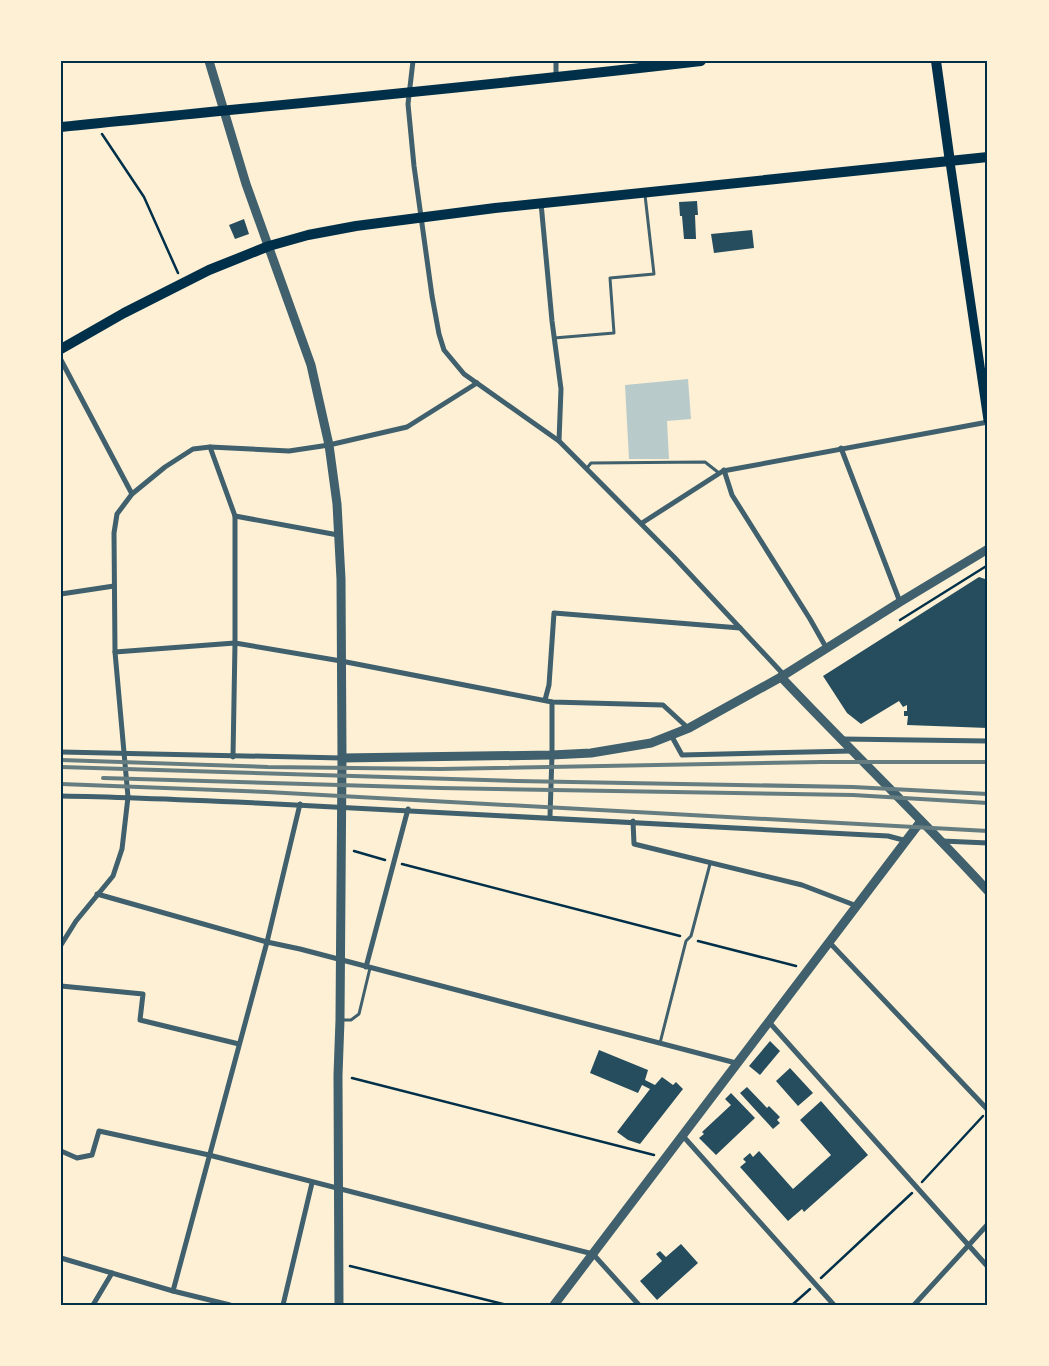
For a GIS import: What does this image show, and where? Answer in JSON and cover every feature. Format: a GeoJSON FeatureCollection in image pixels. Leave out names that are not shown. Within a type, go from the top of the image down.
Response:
{"type":"FeatureCollection","features":[{"type":"Feature","properties":{"kind":"main road"},"geometry":{"type":"LineString","coordinates":[[61,127],[224,109],[556,78],[701,61]]}},
{"type":"Feature","properties":{"kind":"main road"},"geometry":{"type":"LineString","coordinates":[[936,61],[950,162],[984,371],[988,421]]}},
{"type":"Feature","properties":{"kind":"main road"},"geometry":{"type":"LineString","coordinates":[[61,349],[209,270],[269,246],[321,232],[421,217],[541,203],[988,157]]}},
{"type":"Feature","properties":{"kind":"street"},"geometry":{"type":"LineString","coordinates":[[209,61],[246,184],[311,364],[329,445],[337,504],[342,758],[338,1075],[339,1305]]}},
{"type":"Feature","properties":{"kind":"street"},"geometry":{"type":"LineString","coordinates":[[413,61],[408,104],[432,296],[444,350],[464,374],[559,441],[587,468],[741,628],[839,739],[942,841],[988,891]]}},
{"type":"Feature","properties":{"kind":"street"},"geometry":{"type":"LineString","coordinates":[[556,61],[556,78]]}},
{"type":"Feature","properties":{"kind":"street"},"geometry":{"type":"LineString","coordinates":[[541,203],[554,338],[561,389],[559,441]]}},
{"type":"Feature","properties":{"kind":"street"},"geometry":{"type":"LineString","coordinates":[[61,360],[132,494]]}},
{"type":"Feature","properties":{"kind":"street"},"geometry":{"type":"LineString","coordinates":[[61,945],[76,921],[113,876],[122,849],[128,797],[115,652],[114,533],[117,514],[132,494],[165,466],[193,449],[210,447],[289,451],[329,445],[408,427],[477,383]]}},
{"type":"Feature","properties":{"kind":"street"},"geometry":{"type":"LineString","coordinates":[[642,523],[722,471],[988,421]]}},
{"type":"Feature","properties":{"kind":"street"},"geometry":{"type":"LineString","coordinates":[[210,447],[234,516],[235,643],[233,757]]}},
{"type":"Feature","properties":{"kind":"street"},"geometry":{"type":"LineString","coordinates":[[841,448],[900,602]]}},
{"type":"Feature","properties":{"kind":"street"},"geometry":{"type":"LineString","coordinates":[[722,471],[732,494],[826,648]]}},
{"type":"Feature","properties":{"kind":"street"},"geometry":{"type":"LineString","coordinates":[[234,516],[338,535]]}},
{"type":"Feature","properties":{"kind":"street"},"geometry":{"type":"LineString","coordinates":[[61,752],[342,758],[552,755],[591,753],[651,743],[689,728],[783,676],[988,548]]}},
{"type":"Feature","properties":{"kind":"street"},"geometry":{"type":"LineString","coordinates":[[61,594],[114,586]]}},
{"type":"Feature","properties":{"kind":"street"},"geometry":{"type":"LineString","coordinates":[[545,700],[549,685],[554,613],[741,628]]}},
{"type":"Feature","properties":{"kind":"street"},"geometry":{"type":"LineString","coordinates":[[115,652],[235,643],[341,661],[552,702],[663,705],[689,728]]}},
{"type":"Feature","properties":{"kind":"street"},"geometry":{"type":"LineString","coordinates":[[550,816],[552,702]]}},
{"type":"Feature","properties":{"kind":"street"},"geometry":{"type":"LineString","coordinates":[[671,736],[682,755],[852,751]]}},
{"type":"Feature","properties":{"kind":"street"},"geometry":{"type":"LineString","coordinates":[[839,739],[987,741]]}},
{"type":"Feature","properties":{"kind":"street"},"geometry":{"type":"LineString","coordinates":[[61,796],[300,804],[550,816],[888,836],[906,841]]}},
{"type":"Feature","properties":{"kind":"street"},"geometry":{"type":"LineString","coordinates":[[173,1291],[267,942],[300,804]]}},
{"type":"Feature","properties":{"kind":"street"},"geometry":{"type":"LineString","coordinates":[[368,967],[393,862],[408,809]]}},
{"type":"Feature","properties":{"kind":"street"},"geometry":{"type":"LineString","coordinates":[[633,821],[634,844],[802,886],[856,906]]}},
{"type":"Feature","properties":{"kind":"street"},"geometry":{"type":"LineString","coordinates":[[554,1305],[736,1063],[922,821]]}},
{"type":"Feature","properties":{"kind":"street"},"geometry":{"type":"LineString","coordinates":[[942,841],[988,843]]}},
{"type":"Feature","properties":{"kind":"street"},"geometry":{"type":"LineString","coordinates":[[97,894],[267,942],[736,1063]]}},
{"type":"Feature","properties":{"kind":"street"},"geometry":{"type":"LineString","coordinates":[[829,942],[986,1112]]}},
{"type":"Feature","properties":{"kind":"street"},"geometry":{"type":"LineString","coordinates":[[61,986],[143,994],[140,1020],[239,1044]]}},
{"type":"Feature","properties":{"kind":"street"},"geometry":{"type":"LineString","coordinates":[[769,1022],[988,1267]]}},
{"type":"Feature","properties":{"kind":"street"},"geometry":{"type":"LineString","coordinates":[[61,1151],[77,1158],[92,1156],[99,1131],[209,1155],[593,1254],[639,1305]]}},
{"type":"Feature","properties":{"kind":"street"},"geometry":{"type":"LineString","coordinates":[[682,1136],[834,1305]]}},
{"type":"Feature","properties":{"kind":"street"},"geometry":{"type":"LineString","coordinates":[[283,1305],[312,1183]]}},
{"type":"Feature","properties":{"kind":"street"},"geometry":{"type":"LineString","coordinates":[[914,1305],[988,1224]]}},
{"type":"Feature","properties":{"kind":"street"},"geometry":{"type":"LineString","coordinates":[[61,1258],[173,1291],[230,1305]]}},
{"type":"Feature","properties":{"kind":"street"},"geometry":{"type":"LineString","coordinates":[[92,1305],[112,1273]]}},
{"type":"Feature","properties":{"kind":"lane"},"geometry":{"type":"LineString","coordinates":[[554,338],[614,332],[610,278],[654,274],[645,193]]}},
{"type":"Feature","properties":{"kind":"lane"},"geometry":{"type":"LineString","coordinates":[[587,468],[591,463],[705,462],[722,471]]}},
{"type":"Feature","properties":{"kind":"lane"},"geometry":{"type":"LineString","coordinates":[[660,1044],[686,940],[691,936],[710,864]]}},
{"type":"Feature","properties":{"kind":"lane"},"geometry":{"type":"LineString","coordinates":[[340,1020],[351,1020],[359,1014],[368,967]]}},
{"type":"Feature","properties":{"kind":"path"},"geometry":{"type":"LineString","coordinates":[[102,134],[144,197],[182,284]]}},
{"type":"Feature","properties":{"kind":"path"},"geometry":{"type":"LineString","coordinates":[[900,620],[988,565]]}},
{"type":"Feature","properties":{"kind":"path"},"geometry":{"type":"LineString","coordinates":[[354,851],[803,968]]}},
{"type":"Feature","properties":{"kind":"path"},"geometry":{"type":"LineString","coordinates":[[352,1078],[658,1156]]}},
{"type":"Feature","properties":{"kind":"path"},"geometry":{"type":"LineString","coordinates":[[792,1305],[917,1187],[986,1112]]}},
{"type":"Feature","properties":{"kind":"path"},"geometry":{"type":"LineString","coordinates":[[350,1266],[507,1305]]}},
{"type":"Feature","properties":{"kind":"shaded area"},"geometry":{"type":"Polygon","coordinates":[[[688,379],[691,419],[667,421],[669,459],[629,459],[625,385],[688,379]]]}},
{"type":"Feature","properties":{"kind":"building"},"geometry":{"type":"Polygon","coordinates":[[[697,201],[698,215],[695,215],[696,239],[684,239],[679,202],[697,201]]]}},
{"type":"Feature","properties":{"kind":"building"},"geometry":{"type":"Polygon","coordinates":[[[244,219],[249,234],[235,239],[229,225],[244,219]]]}},
{"type":"Feature","properties":{"kind":"building"},"geometry":{"type":"Polygon","coordinates":[[[752,230],[754,248],[714,253],[711,234],[752,230]]]}},
{"type":"Feature","properties":{"kind":"building"},"geometry":{"type":"Polygon","coordinates":[[[979,577],[988,580],[988,728],[907,725],[908,716],[904,716],[904,711],[907,711],[907,705],[903,707],[899,701],[861,724],[847,713],[823,676],[979,577]]]}},
{"type":"Feature","properties":{"kind":"building"},"geometry":{"type":"Polygon","coordinates":[[[770,1041],[780,1051],[760,1075],[749,1066],[770,1041]]]}},
{"type":"Feature","properties":{"kind":"building"},"geometry":{"type":"Polygon","coordinates":[[[599,1050],[648,1070],[645,1080],[655,1085],[662,1077],[673,1085],[676,1082],[683,1089],[640,1144],[628,1140],[617,1132],[650,1089],[642,1085],[638,1093],[590,1073],[599,1050]]]}},
{"type":"Feature","properties":{"kind":"building"},"geometry":{"type":"Polygon","coordinates":[[[790,1068],[813,1093],[798,1106],[776,1081],[790,1068]]]}},
{"type":"Feature","properties":{"kind":"building"},"geometry":{"type":"Polygon","coordinates":[[[747,1087],[767,1108],[769,1106],[780,1117],[777,1120],[780,1123],[773,1129],[740,1093],[747,1087]]]}},
{"type":"Feature","properties":{"kind":"building"},"geometry":{"type":"Polygon","coordinates":[[[731,1093],[755,1118],[716,1155],[699,1138],[704,1134],[702,1132],[731,1105],[725,1099],[731,1093]]]}},
{"type":"Feature","properties":{"kind":"building"},"geometry":{"type":"Polygon","coordinates":[[[821,1101],[868,1155],[804,1212],[802,1209],[788,1221],[740,1167],[746,1162],[743,1159],[750,1153],[753,1157],[759,1151],[793,1189],[831,1155],[800,1120],[821,1101]]]}},
{"type":"Feature","properties":{"kind":"building"},"geometry":{"type":"Polygon","coordinates":[[[681,1244],[698,1263],[657,1300],[640,1281],[662,1261],[656,1254],[660,1251],[666,1257],[681,1244]]]}},
{"type":"Feature","properties":{"kind":"railway"},"geometry":{"type":"LineString","coordinates":[[61,760],[268,767],[440,769],[821,762],[988,762]]}},
{"type":"Feature","properties":{"kind":"railway"},"geometry":{"type":"LineString","coordinates":[[61,767],[517,781],[853,787],[988,794]]}},
{"type":"Feature","properties":{"kind":"railway"},"geometry":{"type":"LineString","coordinates":[[103,778],[440,788],[853,795],[988,803]]}},
{"type":"Feature","properties":{"kind":"railway"},"geometry":{"type":"LineString","coordinates":[[61,784],[267,792],[988,831]]}}]}
